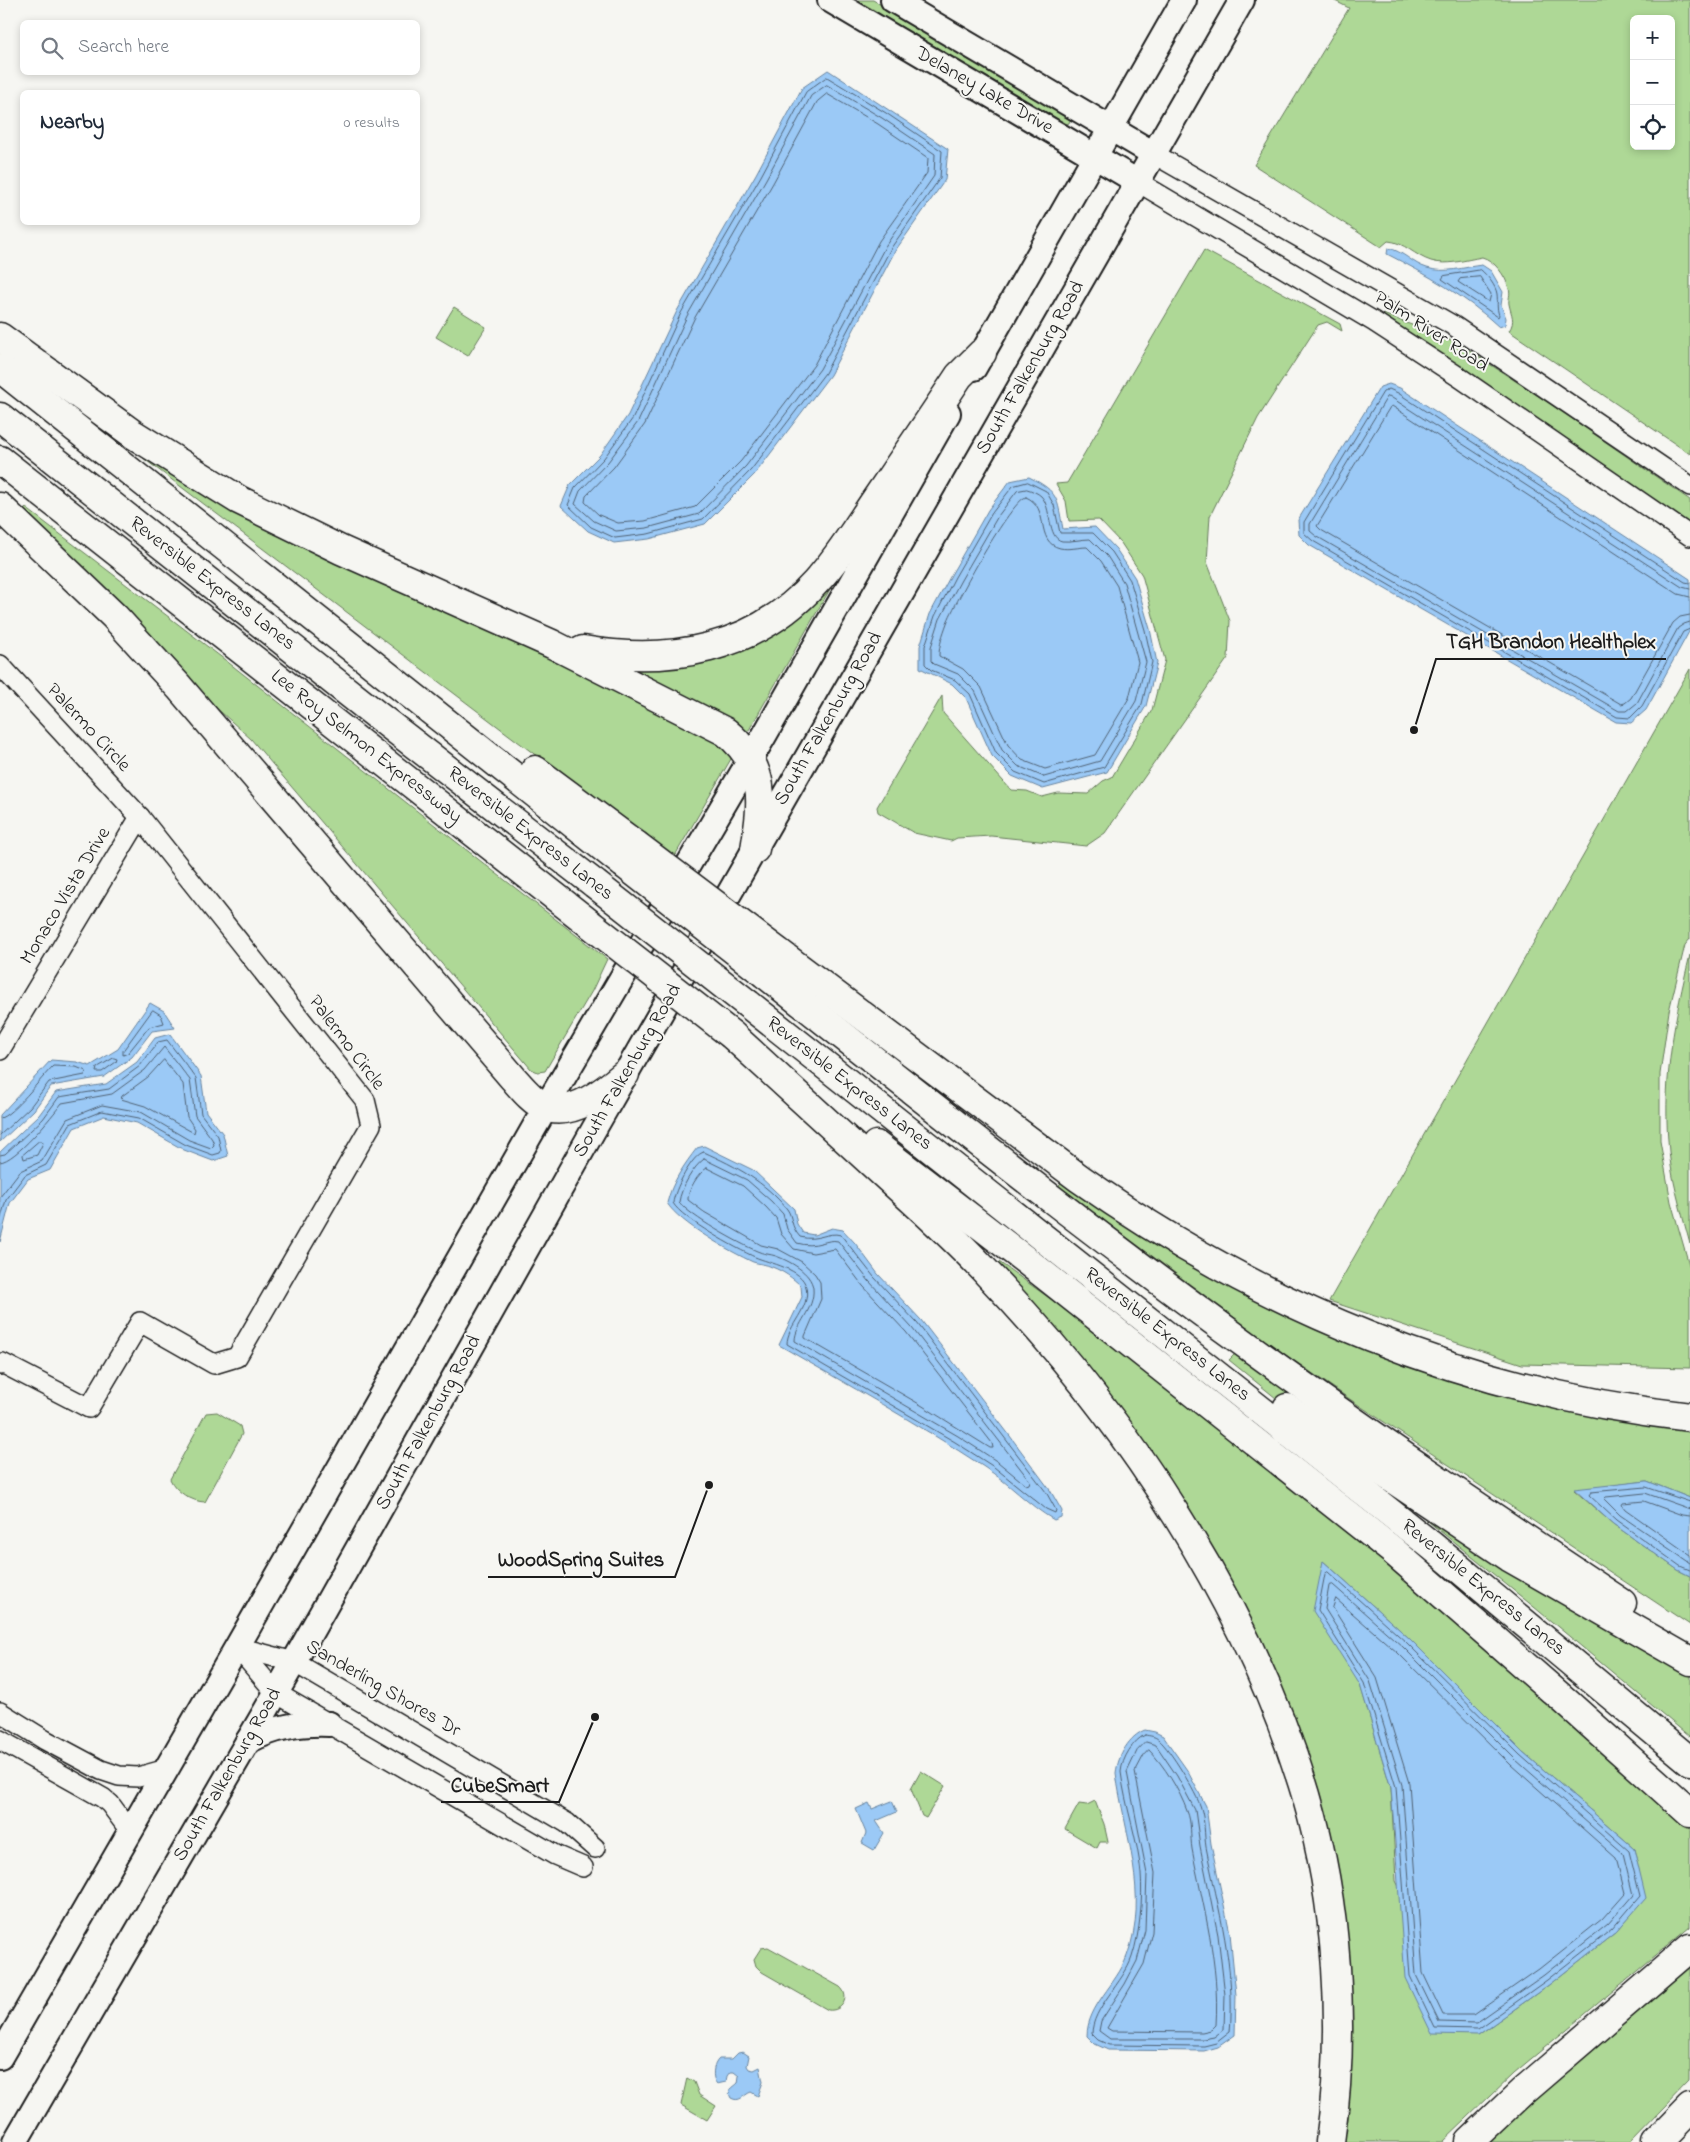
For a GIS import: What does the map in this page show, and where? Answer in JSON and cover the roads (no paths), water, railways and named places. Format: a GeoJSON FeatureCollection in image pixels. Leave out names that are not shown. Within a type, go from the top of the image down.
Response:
{"type":"FeatureCollection","features":[{"type":"Feature","properties":{"kind":"highway"},"geometry":{"type":"LineString","coordinates":[[0,337],[132,434],[239,500],[341,550],[552,644],[718,728],[738,743],[751,759],[758,779],[761,797],[760,822],[755,849]]}},
{"type":"Feature","properties":{"kind":"highway"},"geometry":{"type":"LineString","coordinates":[[552,644],[613,655],[667,656],[718,646],[770,620],[800,598],[828,568],[959,376],[982,353]]}},
{"type":"Feature","properties":{"kind":"highway"},"geometry":{"type":"LineString","coordinates":[[0,368],[321,623],[617,868],[761,981],[1252,1348],[1430,1475],[1690,1648]]}},
{"type":"Feature","properties":{"kind":"highway","name":"Reversible Express Lanes"},"geometry":{"type":"LineString","coordinates":[[0,417],[423,751],[617,868]]}},
{"type":"Feature","properties":{"kind":"highway","name":"Lee Roy Selmon Expressway"},"geometry":{"type":"LineString","coordinates":[[0,460],[732,1035]]}},
{"type":"Feature","properties":{"kind":"highway"},"geometry":{"type":"LineString","coordinates":[[0,507],[114,616],[179,687],[533,1099],[546,1107],[566,1108],[584,1103],[601,1094],[625,1074]]}},
{"type":"Feature","properties":{"kind":"highway"},"geometry":{"type":"LineString","coordinates":[[761,981],[1038,1148],[1121,1208],[1207,1261],[1276,1296],[1354,1331],[1438,1362],[1523,1388],[1633,1411],[1690,1417]]}},
{"type":"Feature","properties":{"kind":"highway"},"geometry":{"type":"LineString","coordinates":[[761,981],[1199,1342],[1308,1424],[1509,1557],[1690,1661]]}},
{"type":"Feature","properties":{"kind":"highway","name":"Reversible Express Lanes"},"geometry":{"type":"LineString","coordinates":[[761,981],[1417,1534],[1690,1760]]}},
{"type":"Feature","properties":{"kind":"highway"},"geometry":{"type":"LineString","coordinates":[[732,1035],[1028,1262],[1392,1550],[1690,1813]]}},
{"type":"Feature","properties":{"kind":"highway"},"geometry":{"type":"LineString","coordinates":[[732,1035],[949,1235],[1026,1315],[1103,1408],[1138,1458],[1216,1584],[1276,1708],[1306,1797],[1320,1854],[1334,1943],[1337,1996],[1338,2053],[1335,2109],[1330,2142]]}},
{"type":"Feature","properties":{"kind":"highway"},"geometry":{"type":"LineString","coordinates":[[1469,2142],[1523,2091],[1690,1948]]}},
{"type":"Feature","properties":{"kind":"highway"},"geometry":{"type":"LineString","coordinates":[[1656,2142],[1690,2107]]}},
{"type":"Feature","properties":{"kind":"street","name":"Delaney Lake Drive"},"geometry":{"type":"LineString","coordinates":[[830,0],[1138,182]]}},
{"type":"Feature","properties":{"kind":"street","name":"Delaney Lake Drive"},"geometry":{"type":"LineString","coordinates":[[893,0],[1154,154]]}},
{"type":"Feature","properties":{"kind":"street"},"geometry":{"type":"LineString","coordinates":[[0,2057],[546,1107],[751,759],[1184,0]]}},
{"type":"Feature","properties":{"kind":"street","name":"South Falkenburg Road"},"geometry":{"type":"LineString","coordinates":[[15,2142],[98,2003],[294,1662],[625,1074],[1242,0]]}},
{"type":"Feature","properties":{"kind":"street","name":"Palm River Road"},"geometry":{"type":"LineString","coordinates":[[1154,154],[1454,326],[1690,486]]}},
{"type":"Feature","properties":{"kind":"street","name":"Palm River Road"},"geometry":{"type":"LineString","coordinates":[[1138,182],[1373,320],[1459,376],[1690,536]]}},
{"type":"Feature","properties":{"kind":"street","name":"Palermo Circle"},"geometry":{"type":"LineString","coordinates":[[0,665],[140,817],[365,1100],[371,1125],[237,1357],[214,1364],[140,1322],[89,1408],[2,1363],[0,1365]]}},
{"type":"Feature","properties":{"kind":"street","name":"Monaco Vista Drive"},"geometry":{"type":"LineString","coordinates":[[0,1050],[140,817]]}},
{"type":"Feature","properties":{"kind":"street"},"geometry":{"type":"LineString","coordinates":[[237,1647],[276,1693],[555,1855],[583,1867]]}},
{"type":"Feature","properties":{"kind":"street","name":"Sanderling Shores Dr"},"geometry":{"type":"LineString","coordinates":[[237,1647],[294,1662],[567,1823],[594,1848]]}},
{"type":"Feature","properties":{"kind":"street"},"geometry":{"type":"LineString","coordinates":[[0,1712],[101,1770],[119,1776],[138,1777],[167,1769]]}},
{"type":"Feature","properties":{"kind":"street"},"geometry":{"type":"LineString","coordinates":[[248,1741],[282,1727],[303,1724],[330,1724]]}},
{"type":"Feature","properties":{"kind":"street"},"geometry":{"type":"LineString","coordinates":[[0,1740],[102,1798],[110,1804],[130,1831]]}},
{"type":"Feature","properties":{"kind":"water"},"geometry":{"type":"Polygon","coordinates":[[[828,70],[948,149],[945,180],[895,251],[830,375],[755,474],[705,524],[649,539],[614,543],[588,531],[561,506],[570,485],[600,455],[628,415],[677,311],[756,174],[802,88],[828,70]]]}},
{"type":"Feature","properties":{"kind":"water"},"geometry":{"type":"Polygon","coordinates":[[[1388,248],[1422,266],[1434,270],[1482,265],[1491,271],[1503,292],[1501,305],[1506,318],[1505,325],[1499,327],[1487,316],[1446,287],[1387,254],[1388,248]]]}},
{"type":"Feature","properties":{"kind":"water"},"geometry":{"type":"Polygon","coordinates":[[[1389,384],[1400,388],[1690,579],[1690,630],[1646,710],[1631,723],[1616,722],[1309,545],[1299,535],[1298,520],[1380,387],[1389,384]]]}},
{"type":"Feature","properties":{"kind":"water"},"geometry":{"type":"Polygon","coordinates":[[[1029,477],[1046,487],[1055,497],[1063,529],[1095,527],[1116,549],[1135,578],[1150,629],[1157,663],[1146,706],[1107,772],[1043,789],[1012,776],[992,756],[966,698],[952,684],[920,668],[920,646],[930,614],[988,510],[1010,481],[1029,477]]]}},
{"type":"Feature","properties":{"kind":"water"},"geometry":{"type":"Polygon","coordinates":[[[150,1003],[164,1011],[175,1028],[152,1031],[132,1057],[104,1077],[51,1086],[34,1110],[0,1142],[0,1115],[51,1060],[77,1062],[90,1066],[118,1049],[150,1003]]]}},
{"type":"Feature","properties":{"kind":"water"},"geometry":{"type":"Polygon","coordinates":[[[170,1034],[201,1076],[206,1112],[223,1134],[228,1156],[213,1161],[184,1150],[137,1123],[104,1116],[74,1128],[50,1170],[28,1179],[10,1203],[0,1242],[0,1152],[39,1115],[56,1092],[106,1084],[137,1062],[155,1038],[170,1034]]]}},
{"type":"Feature","properties":{"kind":"water"},"geometry":{"type":"Polygon","coordinates":[[[704,1146],[753,1170],[794,1209],[797,1224],[803,1233],[814,1235],[832,1228],[843,1230],[878,1274],[921,1320],[1007,1432],[1050,1490],[1062,1511],[1061,1517],[1054,1520],[993,1473],[959,1451],[779,1345],[802,1297],[801,1286],[780,1271],[767,1265],[753,1262],[706,1236],[682,1219],[667,1203],[675,1181],[683,1167],[697,1148],[704,1146]]]}},
{"type":"Feature","properties":{"kind":"water"},"geometry":{"type":"Polygon","coordinates":[[[1647,1481],[1690,1498],[1690,1576],[1678,1570],[1613,1524],[1574,1489],[1647,1481]]]}},
{"type":"Feature","properties":{"kind":"water"},"geometry":{"type":"Polygon","coordinates":[[[1323,1561],[1410,1639],[1523,1752],[1634,1848],[1646,1898],[1616,1932],[1550,1984],[1478,2035],[1432,2034],[1405,1978],[1391,1788],[1360,1685],[1313,1611],[1323,1561]]]}},
{"type":"Feature","properties":{"kind":"water"},"geometry":{"type":"Polygon","coordinates":[[[1145,1730],[1163,1736],[1187,1770],[1206,1806],[1211,1844],[1230,1933],[1236,1995],[1235,2035],[1218,2047],[1204,2051],[1108,2050],[1095,2044],[1087,2036],[1088,2025],[1092,2015],[1117,1976],[1127,1956],[1133,1933],[1136,1887],[1116,1773],[1125,1747],[1134,1737],[1145,1730]]]}},
{"type":"Feature","properties":{"kind":"water"},"geometry":{"type":"Polygon","coordinates":[[[892,1801],[897,1812],[876,1821],[884,1833],[874,1850],[862,1843],[866,1833],[856,1809],[869,1803],[872,1809],[892,1801]]]}},
{"type":"Feature","properties":{"kind":"water"},"geometry":{"type":"Polygon","coordinates":[[[743,2052],[749,2056],[747,2066],[749,2069],[754,2070],[760,2067],[763,2082],[758,2096],[751,2092],[737,2100],[731,2098],[729,2093],[738,2083],[739,2076],[734,2072],[730,2072],[726,2082],[717,2084],[713,2075],[714,2068],[719,2059],[732,2059],[738,2053],[743,2052]]]}},
{"type":"Feature","properties":{"kind":"place","name":"TGH Brandon Healthplex"},"geometry":{"type":"Point","coordinates":[1414,730]}},
{"type":"Feature","properties":{"kind":"place","name":"WoodSpring Suites"},"geometry":{"type":"Point","coordinates":[709,1485]}},
{"type":"Feature","properties":{"kind":"place","name":"CubeSmart"},"geometry":{"type":"Point","coordinates":[595,1717]}}]}
